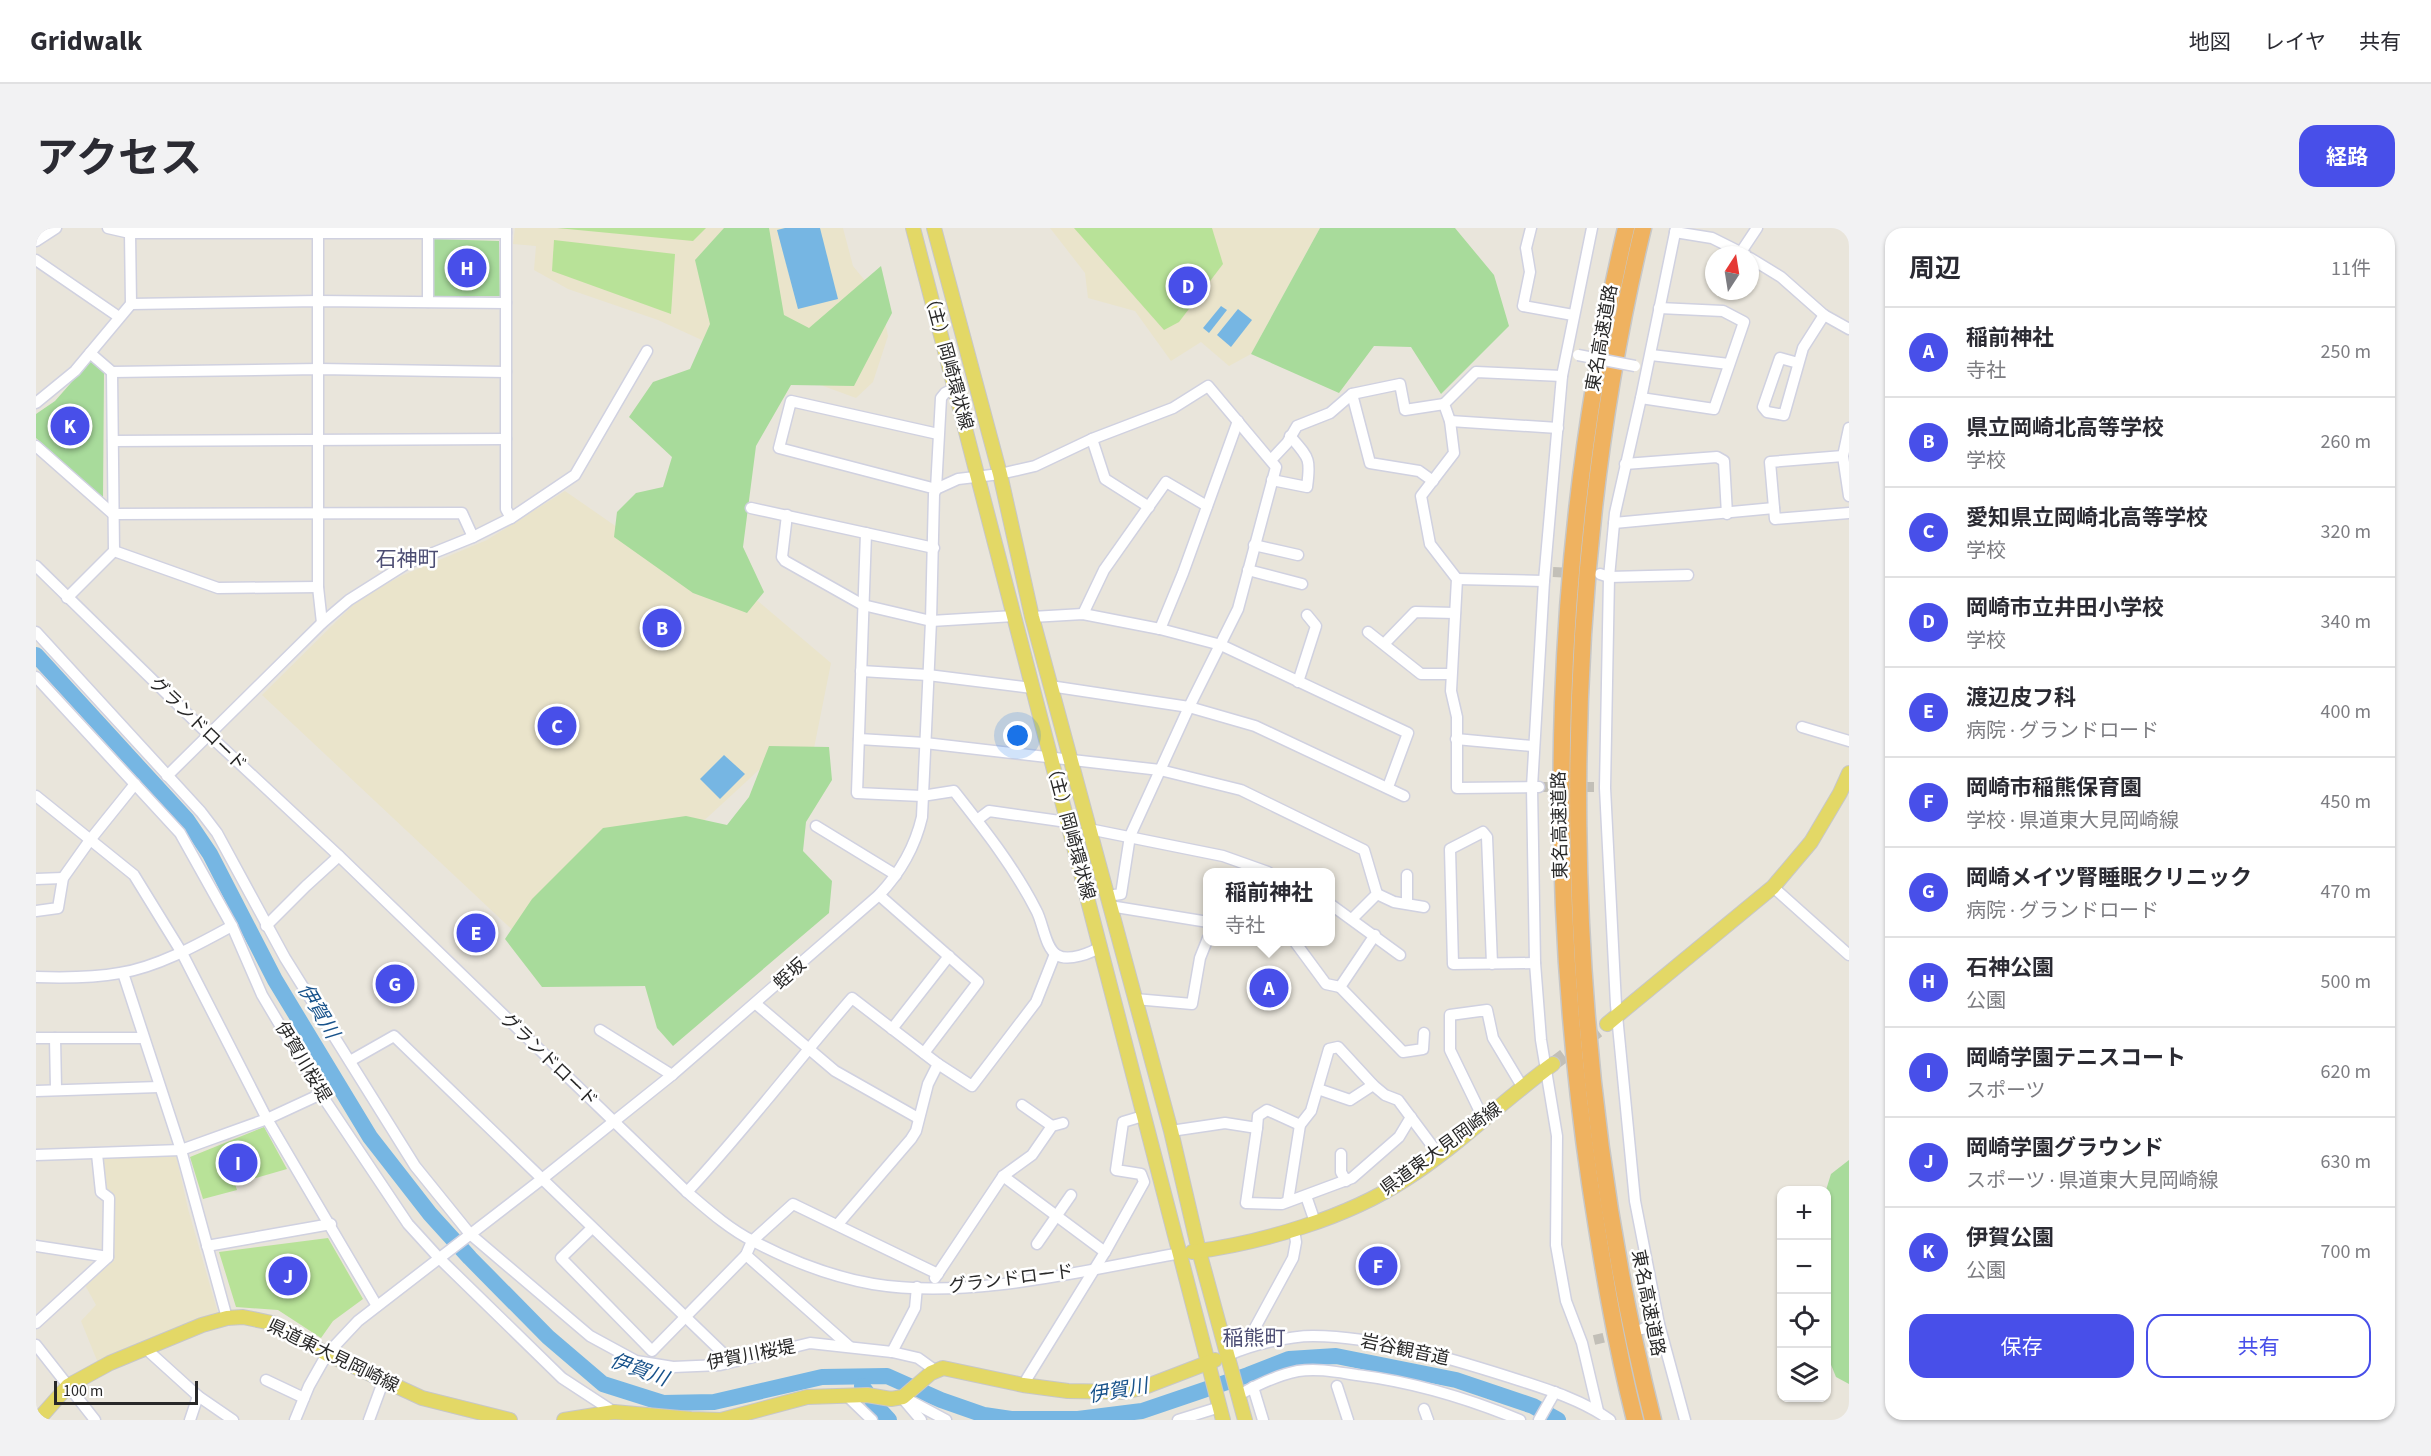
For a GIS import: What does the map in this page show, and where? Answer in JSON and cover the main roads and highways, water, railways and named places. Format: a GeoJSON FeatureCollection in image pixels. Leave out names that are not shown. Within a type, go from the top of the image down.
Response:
{"type":"FeatureCollection","features":[{"type":"Feature","properties":{"kind":"highway","name":"東名高速道路"},"geometry":{"type":"LineString","coordinates":[[1626,228],[1601,353],[1574,547],[1565,660],[1562,840],[1571,1025],[1582,1127],[1613,1323],[1635,1420]]}},
{"type":"Feature","properties":{"kind":"highway","name":"東名高速道路"},"geometry":{"type":"LineString","coordinates":[[1643,228],[1621,334],[1602,453],[1591,549],[1580,719],[1579,840],[1587,1012],[1599,1126],[1629,1320],[1653,1420]]}},
{"type":"Feature","properties":{"kind":"main road","name":"（主）岡崎環状線"},"geometry":{"type":"LineString","coordinates":[[936,229],[1000,474],[1032,618],[1171,1131],[1199,1251],[1245,1420]]}},
{"type":"Feature","properties":{"kind":"main road","name":"（主）岡崎環状線"},"geometry":{"type":"LineString","coordinates":[[914,232],[1221,1414]]}},
{"type":"Feature","properties":{"kind":"main road"},"geometry":{"type":"LineString","coordinates":[[1612,1019],[1773,887],[1811,842],[1845,795],[1849,773]]}},
{"type":"Feature","properties":{"kind":"main road","name":"県道東大見岡崎線"},"geometry":{"type":"LineString","coordinates":[[1181,1253],[1294,1230],[1377,1197],[1407,1179],[1439,1155],[1550,1066]]}},
{"type":"Feature","properties":{"kind":"main road","name":"県道東大見岡崎線"},"geometry":{"type":"LineString","coordinates":[[38,1420],[68,1386],[110,1363],[202,1325],[227,1318],[243,1317],[272,1323],[327,1354],[383,1382],[422,1398],[510,1420]]}},
{"type":"Feature","properties":{"kind":"main road"},"geometry":{"type":"LineString","coordinates":[[564,1420],[614,1412],[638,1417],[722,1420],[807,1396],[867,1395],[897,1398],[943,1368],[1023,1385],[1068,1391],[1123,1392],[1142,1388],[1229,1355]]}},
{"type":"Feature","properties":{"kind":"water"},"geometry":{"type":"Polygon","coordinates":[[[820,228],[838,299],[798,309],[777,230],[820,228]]]}},
{"type":"Feature","properties":{"kind":"water"},"geometry":{"type":"Polygon","coordinates":[[[1221,306],[1227,310],[1209,333],[1203,328],[1221,306]]]}},
{"type":"Feature","properties":{"kind":"water"},"geometry":{"type":"Polygon","coordinates":[[[1238,309],[1252,320],[1231,347],[1217,335],[1238,309]]]}},
{"type":"Feature","properties":{"kind":"water"},"geometry":{"type":"Polygon","coordinates":[[[724,755],[745,774],[720,799],[700,779],[724,755]]]}},
{"type":"Feature","properties":{"kind":"waterway","name":"伊賀川"},"geometry":{"type":"LineString","coordinates":[[36,655],[187,820],[210,854],[275,980],[370,1137],[430,1214],[470,1258],[548,1337],[603,1384],[663,1403],[714,1402],[822,1377],[887,1376],[941,1400],[984,1415],[1011,1419],[1078,1419],[1142,1411],[1289,1359],[1336,1356],[1456,1380],[1533,1406],[1558,1420]]}},
{"type":"Feature","properties":{"kind":"waterway"},"geometry":{"type":"LineString","coordinates":[[862,1386],[889,1420]]}},
{"type":"Feature","properties":{"kind":"tunnel"},"geometry":{"type":"LineString","coordinates":[[1553,572],[1594,574]]}},
{"type":"Feature","properties":{"kind":"tunnel"},"geometry":{"type":"LineString","coordinates":[[1539,787],[1596,787]]}},
{"type":"Feature","properties":{"kind":"tunnel"},"geometry":{"type":"LineString","coordinates":[[1553,1064],[1607,1024]]}},
{"type":"Feature","properties":{"kind":"tunnel"},"geometry":{"type":"LineString","coordinates":[[1594,1340],[1620,1334]]}},
{"type":"Feature","properties":{"kind":"place","name":"石神公園"},"geometry":{"type":"Point","coordinates":[467,268]}},
{"type":"Feature","properties":{"kind":"place","name":"岡崎市立井田小学校"},"geometry":{"type":"Point","coordinates":[1188,286]}},
{"type":"Feature","properties":{"kind":"place","name":"伊賀公園"},"geometry":{"type":"Point","coordinates":[70,426]}},
{"type":"Feature","properties":{"kind":"place","name":"県立岡崎北高等学校"},"geometry":{"type":"Point","coordinates":[662,628]}},
{"type":"Feature","properties":{"kind":"place","name":"愛知県立岡崎北高等学校"},"geometry":{"type":"Point","coordinates":[557,726]}},
{"type":"Feature","properties":{"kind":"place","name":"渡辺皮フ科"},"geometry":{"type":"Point","coordinates":[476,933]}},
{"type":"Feature","properties":{"kind":"place","name":"岡崎メイツ腎睡眠クリニック"},"geometry":{"type":"Point","coordinates":[395,984]}},
{"type":"Feature","properties":{"kind":"place","name":"稲前神社"},"geometry":{"type":"Point","coordinates":[1269,988]}},
{"type":"Feature","properties":{"kind":"place","name":"岡崎学園テニスコート"},"geometry":{"type":"Point","coordinates":[238,1163]}},
{"type":"Feature","properties":{"kind":"place","name":"岡崎市稲熊保育園"},"geometry":{"type":"Point","coordinates":[1378,1266]}},
{"type":"Feature","properties":{"kind":"place","name":"岡崎学園グラウンド"},"geometry":{"type":"Point","coordinates":[288,1276]}},
{"type":"Feature","properties":{"kind":"district","name":"石神町"},"geometry":{"type":"Point","coordinates":[407,559]}},
{"type":"Feature","properties":{"kind":"district","name":"稲熊町"},"geometry":{"type":"Point","coordinates":[1254,1338]}}]}
